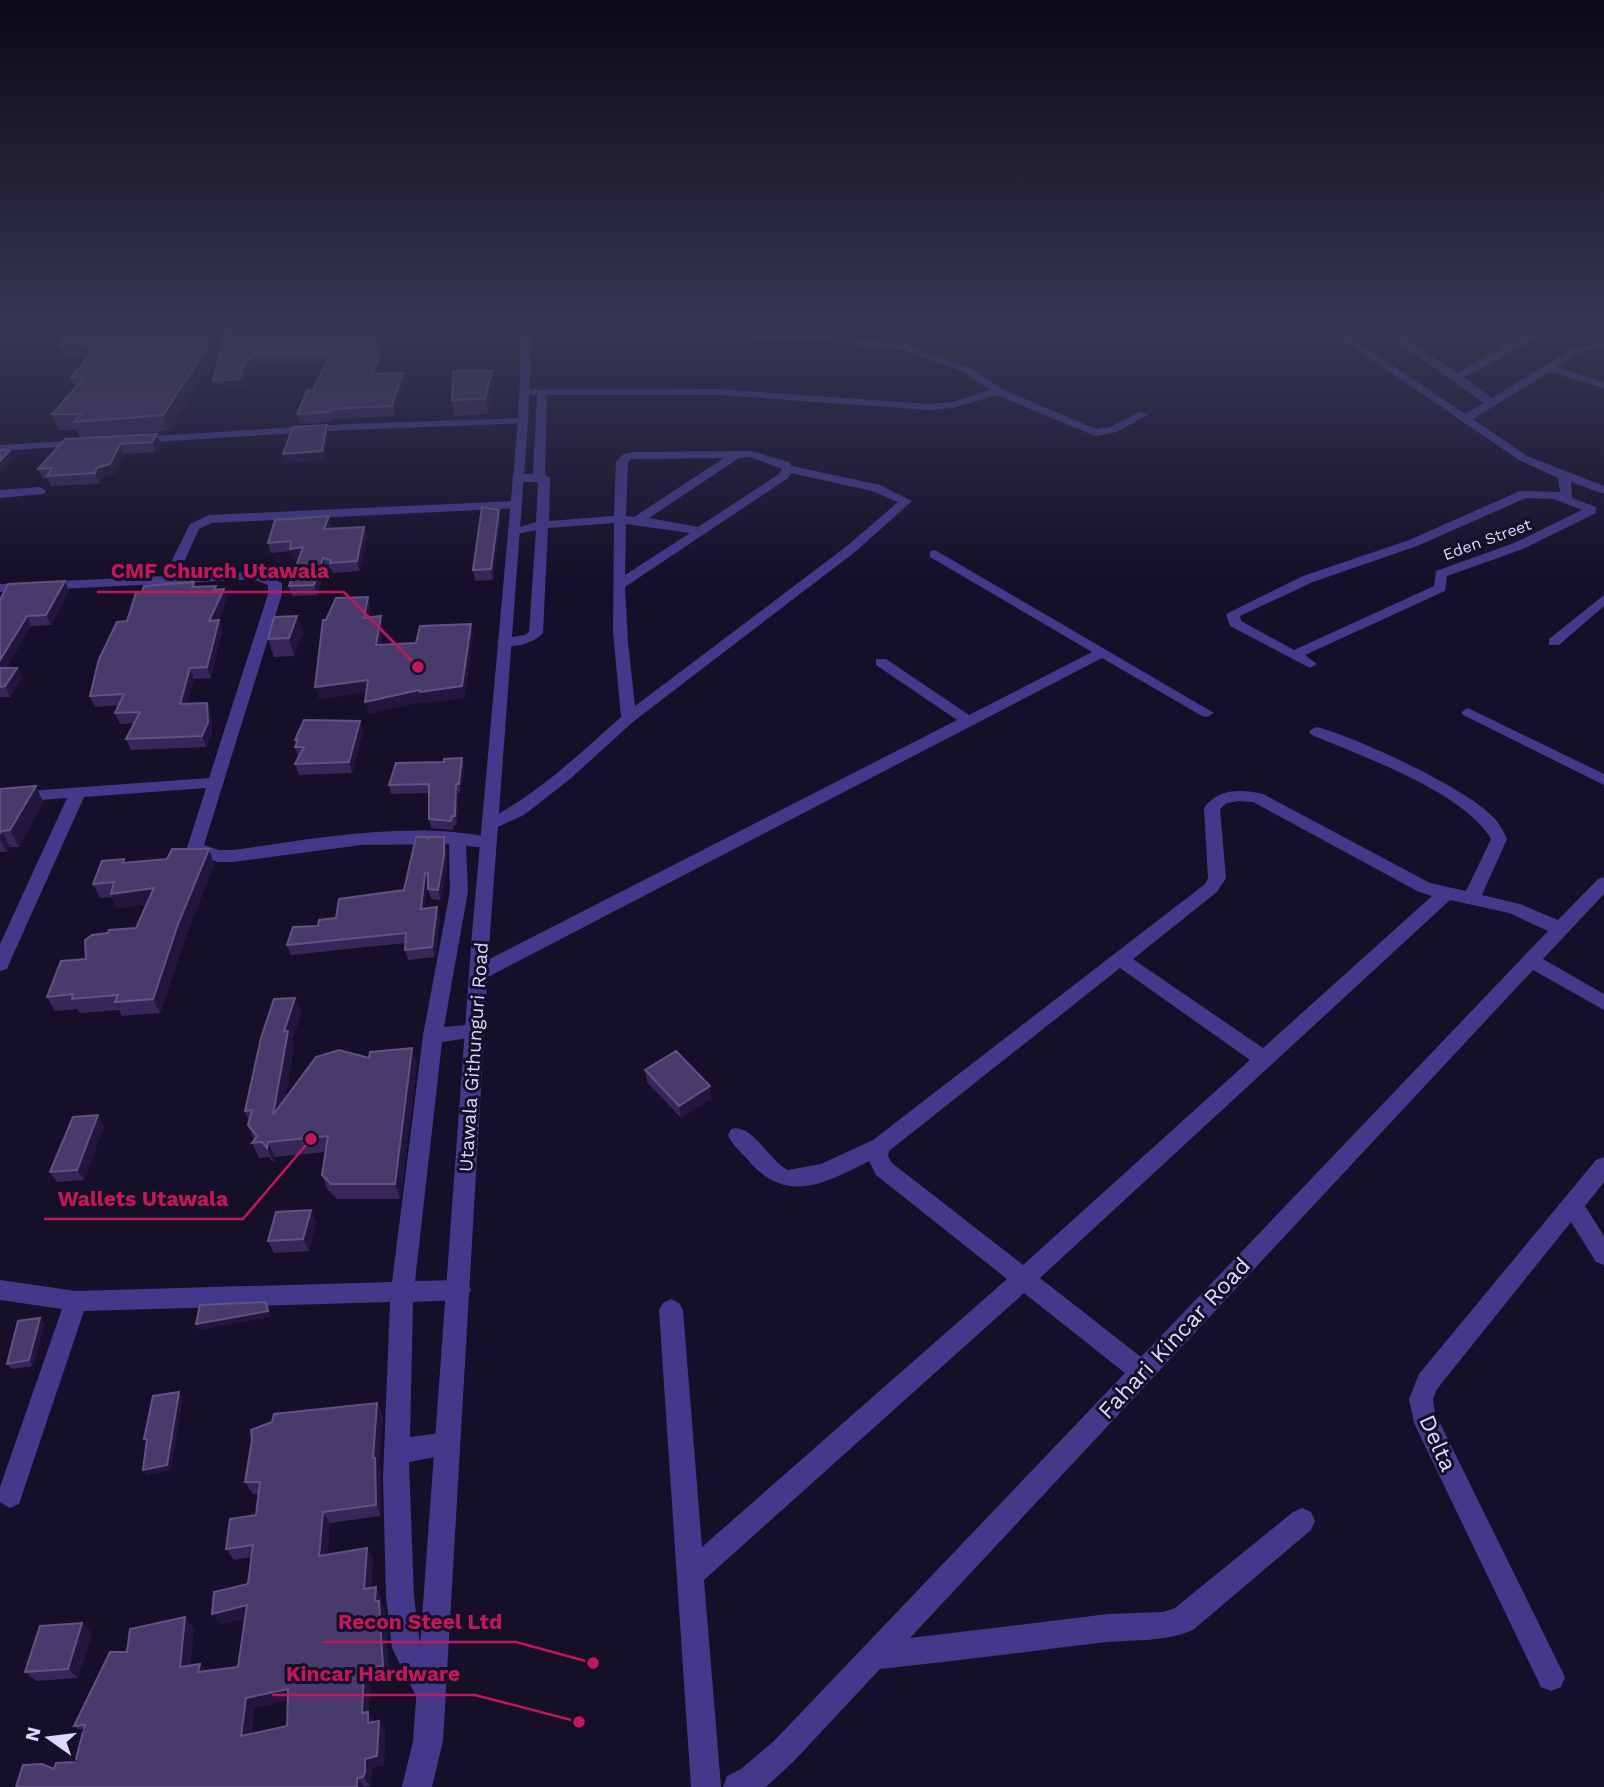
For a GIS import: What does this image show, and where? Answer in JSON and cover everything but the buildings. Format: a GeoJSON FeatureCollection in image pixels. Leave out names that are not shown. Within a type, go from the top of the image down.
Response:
{"type":"FeatureCollection","features":[{"type":"Feature","properties":{"kind":"street","name":"Utawala Githunguri Road"},"geometry":{"type":"LineString","coordinates":[[416,1787],[428,1741],[479,973],[517,478],[526,410]]}},
{"type":"Feature","properties":{"kind":"street"},"geometry":{"type":"LineString","coordinates":[[534,410],[539,476]]}},
{"type":"Feature","properties":{"kind":"street"},"geometry":{"type":"LineString","coordinates":[[1043,410],[1095,433],[1113,430],[1144,414]]}},
{"type":"Feature","properties":{"kind":"street"},"geometry":{"type":"LineString","coordinates":[[1455,410],[1523,458],[1604,490]]}},
{"type":"Feature","properties":{"kind":"street"},"geometry":{"type":"LineString","coordinates":[[1467,418],[1479,410]]}},
{"type":"Feature","properties":{"kind":"street"},"geometry":{"type":"LineString","coordinates":[[127,441],[348,427],[523,421]]}},
{"type":"Feature","properties":{"kind":"street"},"geometry":{"type":"LineString","coordinates":[[0,448],[100,442]]}},
{"type":"Feature","properties":{"kind":"street"},"geometry":{"type":"LineString","coordinates":[[639,519],[737,454]]}},
{"type":"Feature","properties":{"kind":"street"},"geometry":{"type":"LineString","coordinates":[[0,588],[257,576],[275,583],[275,594],[195,848],[218,856],[334,841],[490,834],[564,776],[629,718],[851,549],[906,501],[876,488],[788,469],[774,458],[737,454],[627,456],[622,462],[619,585],[620,633],[629,718]]}},
{"type":"Feature","properties":{"kind":"street"},"geometry":{"type":"LineString","coordinates":[[619,585],[735,510],[784,475],[788,469]]}},
{"type":"Feature","properties":{"kind":"street"},"geometry":{"type":"LineString","coordinates":[[1310,664],[1236,623],[1233,614],[1308,579],[1413,543],[1524,494],[1567,496],[1564,476]]}},
{"type":"Feature","properties":{"kind":"street"},"geometry":{"type":"LineString","coordinates":[[504,642],[529,639],[536,633],[537,578],[544,523],[544,478],[517,478]]}},
{"type":"Feature","properties":{"kind":"street"},"geometry":{"type":"LineString","coordinates":[[0,494],[40,491]]}},
{"type":"Feature","properties":{"kind":"street","name":"Eden Street"},"geometry":{"type":"LineString","coordinates":[[1294,655],[1440,589],[1441,574],[1491,559],[1538,540],[1592,510],[1559,497]]}},
{"type":"Feature","properties":{"kind":"street"},"geometry":{"type":"LineString","coordinates":[[169,580],[194,527],[209,519],[515,505]]}},
{"type":"Feature","properties":{"kind":"street"},"geometry":{"type":"LineString","coordinates":[[513,531],[544,523],[639,519],[699,531]]}},
{"type":"Feature","properties":{"kind":"street"},"geometry":{"type":"LineString","coordinates":[[935,554],[1207,713]]}},
{"type":"Feature","properties":{"kind":"street"},"geometry":{"type":"LineString","coordinates":[[509,579],[537,578]]}},
{"type":"Feature","properties":{"kind":"street"},"geometry":{"type":"LineString","coordinates":[[1554,642],[1604,599]]}},
{"type":"Feature","properties":{"kind":"street"},"geometry":{"type":"LineString","coordinates":[[479,973],[1102,652]]}},
{"type":"Feature","properties":{"kind":"street"},"geometry":{"type":"LineString","coordinates":[[881,662],[968,721]]}},
{"type":"Feature","properties":{"kind":"street"},"geometry":{"type":"LineString","coordinates":[[1468,712],[1604,780]]}},
{"type":"Feature","properties":{"kind":"street"},"geometry":{"type":"LineString","coordinates":[[1317,732],[1448,792],[1491,822],[1497,829],[1499,839],[1471,899]]}},
{"type":"Feature","properties":{"kind":"street"},"geometry":{"type":"LineString","coordinates":[[0,798],[216,782]]}},
{"type":"Feature","properties":{"kind":"street"},"geometry":{"type":"LineString","coordinates":[[0,964],[78,792]]}},
{"type":"Feature","properties":{"kind":"street"},"geometry":{"type":"LineString","coordinates":[[738,1135],[777,1176],[793,1179],[820,1175],[880,1146],[1211,888],[1217,878],[1212,808],[1219,799],[1229,796],[1258,798],[1425,888],[1514,908],[1561,929]]}},
{"type":"Feature","properties":{"kind":"street"},"geometry":{"type":"LineString","coordinates":[[431,1696],[406,1648],[400,1596],[397,1451],[402,1294],[433,1035],[458,891],[457,837]]}},
{"type":"Feature","properties":{"kind":"street","name":"Fahari Kincar Road"},"geometry":{"type":"LineString","coordinates":[[738,1787],[751,1780],[784,1751],[1604,883]]}},
{"type":"Feature","properties":{"kind":"street"},"geometry":{"type":"LineString","coordinates":[[458,891],[486,891]]}},
{"type":"Feature","properties":{"kind":"street"},"geometry":{"type":"LineString","coordinates":[[691,1574],[1023,1279],[1445,894]]}},
{"type":"Feature","properties":{"kind":"street"},"geometry":{"type":"LineString","coordinates":[[1121,959],[1265,1060]]}},
{"type":"Feature","properties":{"kind":"street"},"geometry":{"type":"LineString","coordinates":[[1531,960],[1604,1003]]}},
{"type":"Feature","properties":{"kind":"street"},"geometry":{"type":"LineString","coordinates":[[433,1035],[475,1031]]}},
{"type":"Feature","properties":{"kind":"street"},"geometry":{"type":"LineString","coordinates":[[880,1146],[877,1156],[884,1169],[1142,1372]]}},
{"type":"Feature","properties":{"kind":"street","name":"Delta"},"geometry":{"type":"LineString","coordinates":[[1551,1677],[1423,1415],[1421,1399],[1428,1382],[1604,1166]]}},
{"type":"Feature","properties":{"kind":"street"},"geometry":{"type":"LineString","coordinates":[[1573,1206],[1604,1255]]}},
{"type":"Feature","properties":{"kind":"street"},"geometry":{"type":"LineString","coordinates":[[0,1290],[76,1301],[402,1294],[459,1290]]}},
{"type":"Feature","properties":{"kind":"street"},"geometry":{"type":"LineString","coordinates":[[10,1495],[76,1301]]}},
{"type":"Feature","properties":{"kind":"street"},"geometry":{"type":"LineString","coordinates":[[671,1310],[706,1787]]}},
{"type":"Feature","properties":{"kind":"street"},"geometry":{"type":"LineString","coordinates":[[397,1451],[447,1444]]}},
{"type":"Feature","properties":{"kind":"street"},"geometry":{"type":"LineString","coordinates":[[874,1656],[1183,1620],[1301,1521]]}},
{"type":"Feature","properties":{"kind":"place","name":"CMF Church Utawala"},"geometry":{"type":"Point","coordinates":[418,667]}},
{"type":"Feature","properties":{"kind":"place","name":"Wallets Utawala"},"geometry":{"type":"Point","coordinates":[311,1139]}},
{"type":"Feature","properties":{"kind":"place","name":"Recon Steel Ltd"},"geometry":{"type":"Point","coordinates":[593,1663]}},
{"type":"Feature","properties":{"kind":"place","name":"Kincar Hardware"},"geometry":{"type":"Point","coordinates":[579,1722]}}]}
